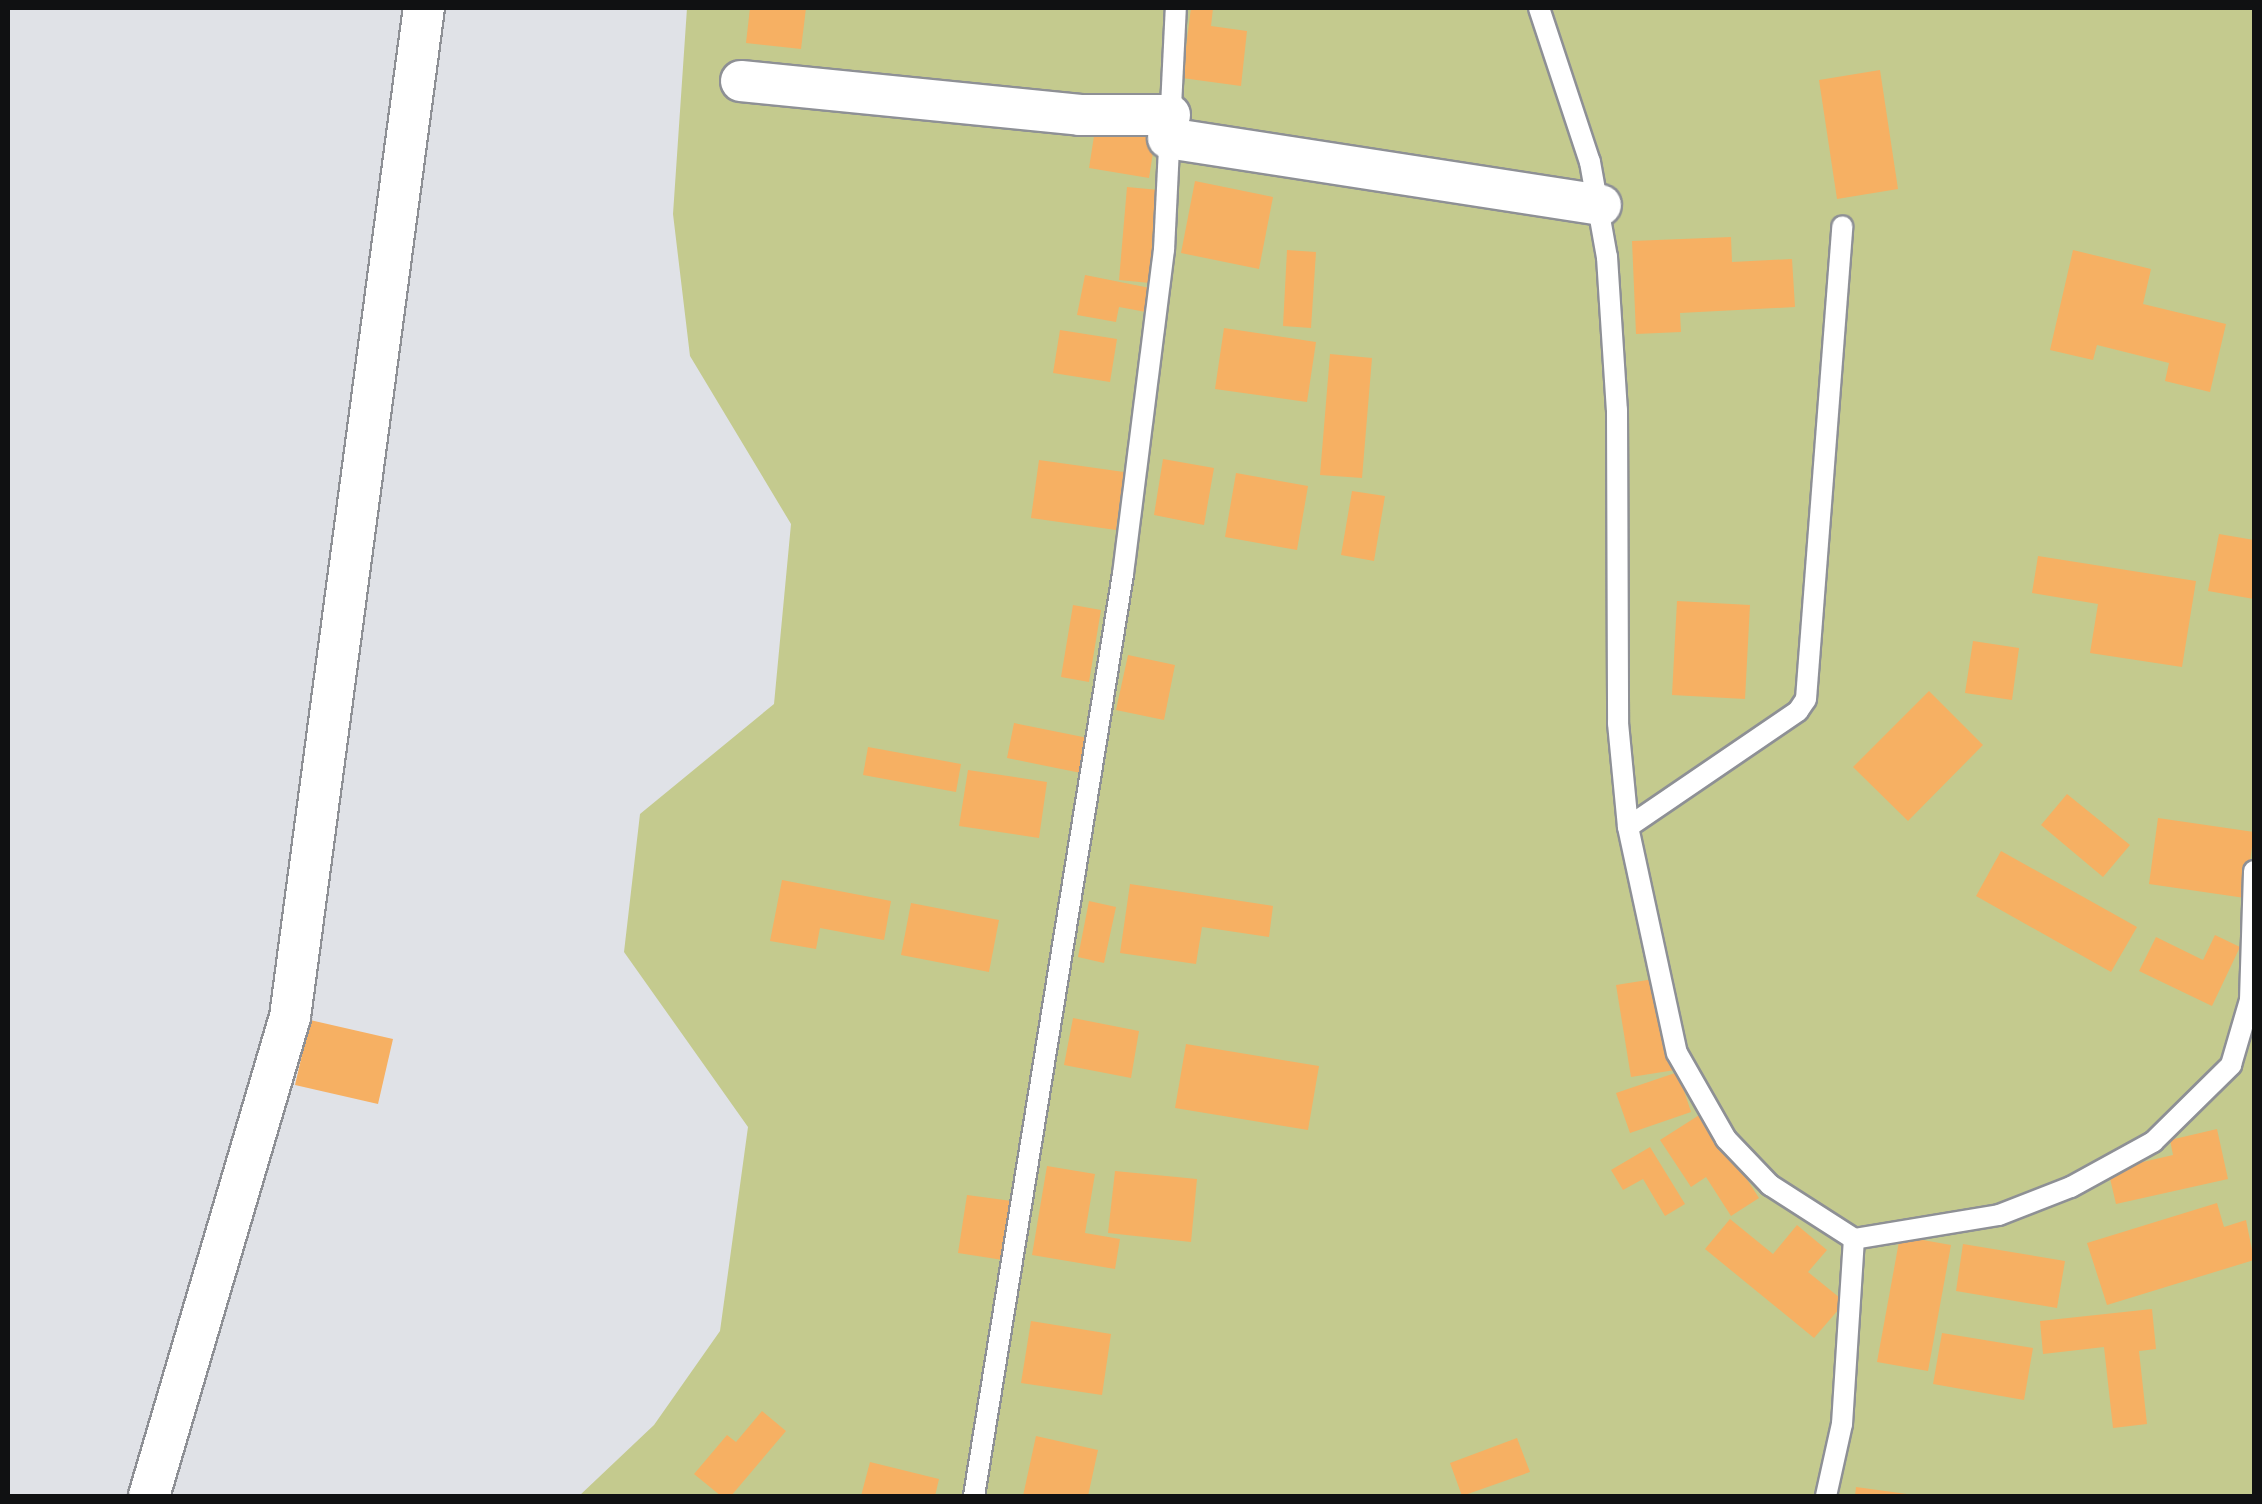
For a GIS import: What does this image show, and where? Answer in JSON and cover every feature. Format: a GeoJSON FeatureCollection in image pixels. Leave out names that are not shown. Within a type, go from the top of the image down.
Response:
{"type":"FeatureCollection","features":[{"type":"Feature","properties":{"kind":"street"},"geometry":{"type":"LineString","coordinates":[[149,1496],[290,1017],[424,8]]}},
{"type":"Feature","properties":{"kind":"street"},"geometry":{"type":"LineString","coordinates":[[741,81],[1169,127],[1601,205]]}},
{"type":"Feature","properties":{"kind":"lane"},"geometry":{"type":"LineString","coordinates":[[974,1496],[1124,574],[1164,250],[1176,8]]}},
{"type":"Feature","properties":{"kind":"lane"},"geometry":{"type":"LineString","coordinates":[[1539,8],[1601,205],[1617,410],[1618,723],[1628,827],[1677,1054],[1690,1084],[1752,1170],[1854,1239],[1999,1215],[2070,1187],[2153,1142],[2184,1117],[2226,1073],[2244,1035],[2254,871]]}},
{"type":"Feature","properties":{"kind":"lane"},"geometry":{"type":"LineString","coordinates":[[1628,827],[1806,699],[1842,226]]}},
{"type":"Feature","properties":{"kind":"lane"},"geometry":{"type":"LineString","coordinates":[[1826,1496],[1842,1424],[1854,1239]]}},
{"type":"Feature","properties":{"kind":"green space"},"geometry":{"type":"Polygon","coordinates":[[[687,8],[2254,8],[2254,1496],[579,1496],[654,1425],[720,1331],[748,1127],[624,952],[640,814],[774,704],[791,524],[690,356],[673,214],[687,8]]]}},
{"type":"Feature","properties":{"kind":"building"},"geometry":{"type":"Polygon","coordinates":[[[750,8],[806,8],[801,49],[746,43],[750,8]]]}},
{"type":"Feature","properties":{"kind":"building"},"geometry":{"type":"Polygon","coordinates":[[[1191,8],[1213,8],[1211,26],[1247,31],[1241,86],[1182,78],[1191,8]]]}},
{"type":"Feature","properties":{"kind":"building"},"geometry":{"type":"Polygon","coordinates":[[[1880,70],[1898,189],[1837,199],[1819,80],[1880,70]]]}},
{"type":"Feature","properties":{"kind":"building"},"geometry":{"type":"Polygon","coordinates":[[[1097,117],[1157,127],[1149,178],[1089,168],[1097,117]]]}},
{"type":"Feature","properties":{"kind":"building"},"geometry":{"type":"Polygon","coordinates":[[[1195,181],[1273,197],[1259,269],[1181,253],[1195,181]]]}},
{"type":"Feature","properties":{"kind":"building"},"geometry":{"type":"Polygon","coordinates":[[[1127,187],[1159,190],[1150,283],[1119,280],[1127,187]]]}},
{"type":"Feature","properties":{"kind":"building"},"geometry":{"type":"Polygon","coordinates":[[[1731,237],[1732,262],[1792,259],[1795,307],[1680,313],[1681,332],[1636,334],[1632,241],[1731,237]]]}},
{"type":"Feature","properties":{"kind":"building"},"geometry":{"type":"Polygon","coordinates":[[[1287,250],[1316,252],[1311,328],[1283,326],[1287,250]]]}},
{"type":"Feature","properties":{"kind":"building"},"geometry":{"type":"Polygon","coordinates":[[[2073,250],[2151,269],[2143,304],[2226,324],[2210,392],[2165,381],[2169,363],[2097,345],[2093,360],[2050,350],[2073,250]]]}},
{"type":"Feature","properties":{"kind":"building"},"geometry":{"type":"Polygon","coordinates":[[[1085,275],[1150,288],[1146,312],[1119,307],[1116,322],[1077,315],[1085,275]]]}},
{"type":"Feature","properties":{"kind":"building"},"geometry":{"type":"Polygon","coordinates":[[[1224,328],[1316,342],[1307,402],[1215,389],[1224,328]]]}},
{"type":"Feature","properties":{"kind":"building"},"geometry":{"type":"Polygon","coordinates":[[[1060,330],[1117,339],[1110,382],[1053,373],[1060,330]]]}},
{"type":"Feature","properties":{"kind":"building"},"geometry":{"type":"Polygon","coordinates":[[[1330,354],[1372,358],[1362,478],[1320,475],[1330,354]]]}},
{"type":"Feature","properties":{"kind":"building"},"geometry":{"type":"Polygon","coordinates":[[[1163,459],[1214,468],[1204,525],[1154,515],[1163,459]]]}},
{"type":"Feature","properties":{"kind":"building"},"geometry":{"type":"Polygon","coordinates":[[[1039,460],[1124,472],[1116,530],[1031,518],[1039,460]]]}},
{"type":"Feature","properties":{"kind":"building"},"geometry":{"type":"Polygon","coordinates":[[[1236,473],[1308,486],[1297,550],[1225,537],[1236,473]]]}},
{"type":"Feature","properties":{"kind":"building"},"geometry":{"type":"Polygon","coordinates":[[[1352,491],[1385,496],[1374,561],[1341,555],[1352,491]]]}},
{"type":"Feature","properties":{"kind":"building"},"geometry":{"type":"Polygon","coordinates":[[[2219,534],[2254,540],[2254,599],[2208,591],[2219,534]]]}},
{"type":"Feature","properties":{"kind":"building"},"geometry":{"type":"Polygon","coordinates":[[[2038,556],[2196,581],[2182,667],[2090,653],[2098,604],[2032,593],[2038,556]]]}},
{"type":"Feature","properties":{"kind":"building"},"geometry":{"type":"Polygon","coordinates":[[[1677,601],[1750,605],[1745,699],[1672,695],[1677,601]]]}},
{"type":"Feature","properties":{"kind":"building"},"geometry":{"type":"Polygon","coordinates":[[[1073,605],[1101,610],[1089,682],[1061,677],[1073,605]]]}},
{"type":"Feature","properties":{"kind":"building"},"geometry":{"type":"Polygon","coordinates":[[[1973,641],[2019,648],[2012,700],[1965,693],[1973,641]]]}},
{"type":"Feature","properties":{"kind":"building"},"geometry":{"type":"Polygon","coordinates":[[[1128,655],[1175,665],[1164,720],[1116,710],[1128,655]]]}},
{"type":"Feature","properties":{"kind":"building"},"geometry":{"type":"Polygon","coordinates":[[[1929,691],[1983,745],[1908,821],[1853,767],[1929,691]]]}},
{"type":"Feature","properties":{"kind":"building"},"geometry":{"type":"Polygon","coordinates":[[[1014,723],[1088,738],[1081,773],[1007,758],[1014,723]]]}},
{"type":"Feature","properties":{"kind":"building"},"geometry":{"type":"Polygon","coordinates":[[[868,747],[961,764],[956,792],[863,775],[868,747]]]}},
{"type":"Feature","properties":{"kind":"building"},"geometry":{"type":"Polygon","coordinates":[[[968,770],[1047,782],[1039,838],[959,826],[968,770]]]}},
{"type":"Feature","properties":{"kind":"building"},"geometry":{"type":"Polygon","coordinates":[[[2067,794],[2130,845],[2103,877],[2041,825],[2067,794]]]}},
{"type":"Feature","properties":{"kind":"building"},"geometry":{"type":"Polygon","coordinates":[[[2158,818],[2254,832],[2245,898],[2149,884],[2158,818]]]}},
{"type":"Feature","properties":{"kind":"building"},"geometry":{"type":"Polygon","coordinates":[[[2001,851],[2137,927],[2111,972],[1976,896],[2001,851]]]}},
{"type":"Feature","properties":{"kind":"building"},"geometry":{"type":"Polygon","coordinates":[[[782,880],[891,901],[884,940],[820,928],[816,949],[770,941],[782,880]]]}},
{"type":"Feature","properties":{"kind":"building"},"geometry":{"type":"Polygon","coordinates":[[[1130,884],[1273,906],[1269,937],[1202,927],[1196,964],[1120,953],[1130,884]]]}},
{"type":"Feature","properties":{"kind":"building"},"geometry":{"type":"Polygon","coordinates":[[[1089,901],[1116,907],[1104,963],[1078,957],[1089,901]]]}},
{"type":"Feature","properties":{"kind":"building"},"geometry":{"type":"Polygon","coordinates":[[[911,903],[999,920],[989,972],[901,955],[911,903]]]}},
{"type":"Feature","properties":{"kind":"building"},"geometry":{"type":"Polygon","coordinates":[[[2215,935],[2240,947],[2212,1006],[2139,971],[2156,937],[2203,960],[2215,935]]]}},
{"type":"Feature","properties":{"kind":"building"},"geometry":{"type":"Polygon","coordinates":[[[1660,978],[1675,1070],[1631,1077],[1616,985],[1660,978]]]}},
{"type":"Feature","properties":{"kind":"building"},"geometry":{"type":"Polygon","coordinates":[[[1073,1018],[1139,1031],[1131,1078],[1064,1065],[1073,1018]]]}},
{"type":"Feature","properties":{"kind":"building"},"geometry":{"type":"Polygon","coordinates":[[[310,1020],[393,1039],[378,1104],[295,1085],[310,1020]]]}},
{"type":"Feature","properties":{"kind":"building"},"geometry":{"type":"Polygon","coordinates":[[[1186,1044],[1319,1066],[1308,1130],[1175,1108],[1186,1044]]]}},
{"type":"Feature","properties":{"kind":"building"},"geometry":{"type":"Polygon","coordinates":[[[1678,1072],[1691,1112],[1630,1133],[1616,1093],[1678,1072]]]}},
{"type":"Feature","properties":{"kind":"building"},"geometry":{"type":"Polygon","coordinates":[[[1704,1112],[1759,1198],[1731,1216],[1706,1177],[1691,1187],[1660,1140],[1704,1112]]]}},
{"type":"Feature","properties":{"kind":"building"},"geometry":{"type":"Polygon","coordinates":[[[2217,1129],[2228,1179],[2116,1204],[2108,1170],[2173,1155],[2170,1140],[2217,1129]]]}},
{"type":"Feature","properties":{"kind":"building"},"geometry":{"type":"Polygon","coordinates":[[[1650,1147],[1685,1204],[1665,1216],[1643,1179],[1623,1190],[1611,1170],[1650,1147]]]}},
{"type":"Feature","properties":{"kind":"building"},"geometry":{"type":"Polygon","coordinates":[[[1047,1166],[1095,1174],[1085,1233],[1120,1239],[1115,1269],[1032,1255],[1047,1166]]]}},
{"type":"Feature","properties":{"kind":"building"},"geometry":{"type":"Polygon","coordinates":[[[1115,1171],[1197,1179],[1191,1242],[1108,1233],[1115,1171]]]}},
{"type":"Feature","properties":{"kind":"building"},"geometry":{"type":"Polygon","coordinates":[[[967,1195],[1012,1201],[1003,1260],[958,1253],[967,1195]]]}},
{"type":"Feature","properties":{"kind":"building"},"geometry":{"type":"Polygon","coordinates":[[[2217,1203],[2224,1227],[2246,1220],[2254,1260],[2107,1305],[2087,1243],[2217,1203]]]}},
{"type":"Feature","properties":{"kind":"building"},"geometry":{"type":"Polygon","coordinates":[[[1730,1219],[1773,1254],[1797,1225],[1827,1250],[1808,1272],[1845,1302],[1814,1338],[1705,1249],[1730,1219]]]}},
{"type":"Feature","properties":{"kind":"building"},"geometry":{"type":"Polygon","coordinates":[[[1900,1236],[1951,1245],[1928,1371],[1877,1362],[1900,1236]]]}},
{"type":"Feature","properties":{"kind":"building"},"geometry":{"type":"Polygon","coordinates":[[[1963,1244],[2065,1261],[2057,1308],[1956,1291],[1963,1244]]]}},
{"type":"Feature","properties":{"kind":"building"},"geometry":{"type":"Polygon","coordinates":[[[2152,1309],[2156,1349],[2139,1351],[2147,1424],[2113,1428],[2104,1347],[2043,1354],[2040,1321],[2152,1309]]]}},
{"type":"Feature","properties":{"kind":"building"},"geometry":{"type":"Polygon","coordinates":[[[1031,1321],[1111,1334],[1102,1395],[1021,1383],[1031,1321]]]}},
{"type":"Feature","properties":{"kind":"building"},"geometry":{"type":"Polygon","coordinates":[[[1942,1333],[2033,1348],[2024,1400],[1933,1384],[1942,1333]]]}},
{"type":"Feature","properties":{"kind":"building"},"geometry":{"type":"Polygon","coordinates":[[[762,1411],[786,1431],[731,1496],[721,1496],[694,1474],[727,1435],[736,1442],[762,1411]]]}},
{"type":"Feature","properties":{"kind":"building"},"geometry":{"type":"Polygon","coordinates":[[[1036,1436],[1098,1450],[1088,1496],[1023,1496],[1036,1436]]]}},
{"type":"Feature","properties":{"kind":"building"},"geometry":{"type":"Polygon","coordinates":[[[1517,1438],[1530,1472],[1462,1496],[1450,1463],[1517,1438]]]}},
{"type":"Feature","properties":{"kind":"building"},"geometry":{"type":"Polygon","coordinates":[[[870,1462],[939,1479],[935,1496],[861,1496],[870,1462]]]}},
{"type":"Feature","properties":{"kind":"building"},"geometry":{"type":"Polygon","coordinates":[[[1856,1487],[1907,1494],[1907,1496],[1855,1496],[1856,1487]]]}}]}
